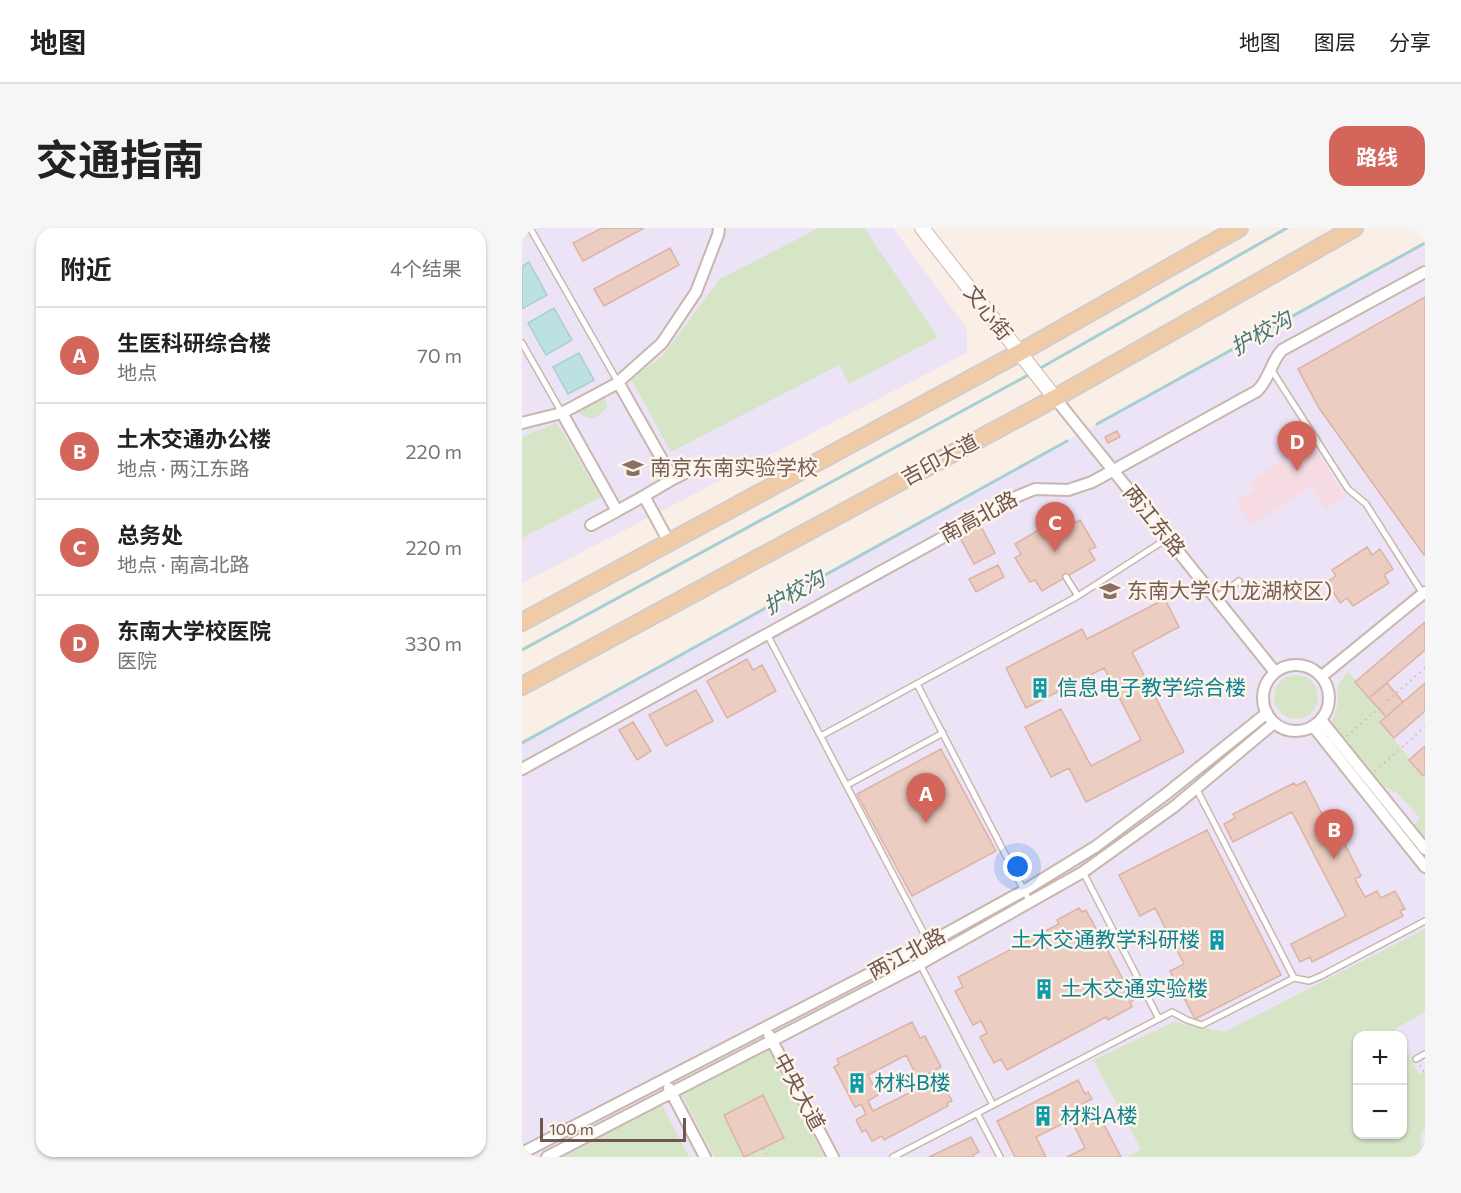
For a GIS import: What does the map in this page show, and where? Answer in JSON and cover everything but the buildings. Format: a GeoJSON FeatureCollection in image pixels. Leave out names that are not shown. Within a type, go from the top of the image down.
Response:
{"type":"FeatureCollection","features":[{"type":"Feature","properties":{"kind":"main road"},"geometry":{"type":"LineString","coordinates":[[522,622],[669,542],[1029,366],[1239,228]]}},
{"type":"Feature","properties":{"kind":"main road","name":"吉印大道"},"geometry":{"type":"LineString","coordinates":[[522,687],[1055,398],[1354,228]]}},
{"type":"Feature","properties":{"kind":"street"},"geometry":{"type":"LineString","coordinates":[[522,423],[562,412],[618,382],[662,343],[696,292],[719,228]]}},
{"type":"Feature","properties":{"kind":"street","name":"文心街"},"geometry":{"type":"LineString","coordinates":[[922,228],[1055,398]]}},
{"type":"Feature","properties":{"kind":"street","name":"南高北路"},"geometry":{"type":"LineString","coordinates":[[522,769],[1018,496],[1035,489],[1068,490],[1092,482],[1114,470],[1257,391],[1264,384],[1275,358],[1282,350],[1425,272]]}},
{"type":"Feature","properties":{"kind":"street"},"geometry":{"type":"LineString","coordinates":[[618,382],[673,480]]}},
{"type":"Feature","properties":{"kind":"street","name":"两江东路"},"geometry":{"type":"LineString","coordinates":[[1055,398],[1275,672]]}},
{"type":"Feature","properties":{"kind":"street"},"geometry":{"type":"LineString","coordinates":[[562,412],[617,511]]}},
{"type":"Feature","properties":{"kind":"street"},"geometry":{"type":"LineString","coordinates":[[591,525],[693,469]]}},
{"type":"Feature","properties":{"kind":"street"},"geometry":{"type":"LineString","coordinates":[[644,496],[669,542]]}},
{"type":"Feature","properties":{"kind":"street"},"geometry":{"type":"LineString","coordinates":[[1322,676],[1424,593]]}},
{"type":"Feature","properties":{"kind":"street"},"geometry":{"type":"LineString","coordinates":[[1291,664],[1302,664],[1313,668],[1322,676],[1328,685],[1329,706],[1317,723],[1298,731],[1287,730],[1274,723],[1267,713],[1262,697],[1265,686],[1275,672],[1291,664]]}},
{"type":"Feature","properties":{"kind":"street","name":"两江北路"},"geometry":{"type":"LineString","coordinates":[[522,1153],[929,943],[1025,890],[1095,847],[1166,794],[1267,713]]}},
{"type":"Feature","properties":{"kind":"street","name":"两江北路"},"geometry":{"type":"LineString","coordinates":[[548,1157],[920,964],[1083,872],[1175,806],[1274,723]]}},
{"type":"Feature","properties":{"kind":"street"},"geometry":{"type":"LineString","coordinates":[[1317,723],[1339,742],[1425,849]]}},
{"type":"Feature","properties":{"kind":"street"},"geometry":{"type":"LineString","coordinates":[[1317,723],[1424,865]]}},
{"type":"Feature","properties":{"kind":"street","name":"中央大道"},"geometry":{"type":"LineString","coordinates":[[765,1028],[833,1157]]}},
{"type":"Feature","properties":{"kind":"street"},"geometry":{"type":"LineString","coordinates":[[664,1080],[705,1157]]}},
{"type":"Feature","properties":{"kind":"lane"},"geometry":{"type":"LineString","coordinates":[[530,228],[618,382]]}},
{"type":"Feature","properties":{"kind":"lane"},"geometry":{"type":"LineString","coordinates":[[522,343],[562,412]]}},
{"type":"Feature","properties":{"kind":"lane"},"geometry":{"type":"LineString","coordinates":[[1271,368],[1348,489],[1366,504],[1424,593]]}},
{"type":"Feature","properties":{"kind":"lane"},"geometry":{"type":"LineString","coordinates":[[821,736],[1078,596],[1167,538]]}},
{"type":"Feature","properties":{"kind":"lane"},"geometry":{"type":"LineString","coordinates":[[1066,577],[1078,596]]}},
{"type":"Feature","properties":{"kind":"lane"},"geometry":{"type":"LineString","coordinates":[[1216,598],[1239,581]]}},
{"type":"Feature","properties":{"kind":"lane"},"geometry":{"type":"LineString","coordinates":[[767,634],[929,943],[920,964],[993,1105]]}},
{"type":"Feature","properties":{"kind":"lane"},"geometry":{"type":"LineString","coordinates":[[917,684],[1031,903]]}},
{"type":"Feature","properties":{"kind":"lane"},"geometry":{"type":"LineString","coordinates":[[847,785],[943,733]]}},
{"type":"Feature","properties":{"kind":"lane"},"geometry":{"type":"LineString","coordinates":[[1196,788],[1294,978]]}},
{"type":"Feature","properties":{"kind":"lane"},"geometry":{"type":"LineString","coordinates":[[1166,794],[1175,806]]}},
{"type":"Feature","properties":{"kind":"lane"},"geometry":{"type":"LineString","coordinates":[[1083,872],[1159,1019]]}},
{"type":"Feature","properties":{"kind":"lane"},"geometry":{"type":"LineString","coordinates":[[893,1157],[1172,1012],[1187,1020],[1202,1024],[1294,978],[1309,981],[1321,976],[1425,921]]}},
{"type":"Feature","properties":{"kind":"lane"},"geometry":{"type":"LineString","coordinates":[[1416,1059],[1425,1054]]}},
{"type":"Feature","properties":{"kind":"lane"},"geometry":{"type":"LineString","coordinates":[[977,1113],[1000,1157]]}},
{"type":"Feature","properties":{"kind":"path"},"geometry":{"type":"LineString","coordinates":[[1339,742],[1425,669]]}},
{"type":"Feature","properties":{"kind":"path"},"geometry":{"type":"LineString","coordinates":[[1367,777],[1425,727]]}},
{"type":"Feature","properties":{"kind":"path"},"geometry":{"type":"LineString","coordinates":[[1416,1059],[1425,1074]]}},
{"type":"Feature","properties":{"kind":"path"},"geometry":{"type":"LineString","coordinates":[[764,1148],[768,1157]]}},
{"type":"Feature","properties":{"kind":"shaded area","name":"南京东南实验学校"},"geometry":{"type":"Polygon","coordinates":[[[522,228],[893,228],[967,329],[967,353],[522,583],[522,228]]]}},
{"type":"Feature","properties":{"kind":"shaded area","name":"东南大学(九龙湖校区)"},"geometry":{"type":"Polygon","coordinates":[[[1425,243],[1425,1157],[522,1157],[522,741],[1425,243]]]}},
{"type":"Feature","properties":{"kind":"shaded area"},"geometry":{"type":"Polygon","coordinates":[[[1299,423],[1345,497],[1325,509],[1311,487],[1251,525],[1236,501],[1254,490],[1249,482],[1284,460],[1277,448],[1286,442],[1281,434],[1299,423]]]}},
{"type":"Feature","properties":{"kind":"green space"},"geometry":{"type":"Polygon","coordinates":[[[819,228],[864,228],[938,337],[849,384],[839,365],[671,452],[631,379],[663,355],[720,279],[819,228]]]}},
{"type":"Feature","properties":{"kind":"green space"},"geometry":{"type":"Polygon","coordinates":[[[603,395],[607,406],[597,417],[589,418],[576,410],[603,395]]]}},
{"type":"Feature","properties":{"kind":"green space"},"geometry":{"type":"Polygon","coordinates":[[[557,423],[601,497],[522,538],[522,437],[557,423]]]}},
{"type":"Feature","properties":{"kind":"green space"},"geometry":{"type":"Polygon","coordinates":[[[1348,671],[1386,717],[1380,722],[1425,778],[1425,842],[1412,827],[1420,818],[1397,793],[1381,785],[1332,723],[1338,703],[1337,687],[1348,671]]]}},
{"type":"Feature","properties":{"kind":"green space"},"geometry":{"type":"Polygon","coordinates":[[[1296,675],[1305,676],[1312,681],[1317,688],[1317,706],[1312,713],[1305,718],[1296,719],[1287,718],[1280,713],[1275,706],[1274,697],[1275,688],[1280,681],[1287,676],[1296,675]]]}},
{"type":"Feature","properties":{"kind":"green space"},"geometry":{"type":"Polygon","coordinates":[[[1425,929],[1425,1012],[1395,1029],[1396,1031],[1353,1031],[1353,1139],[1407,1139],[1407,1052],[1419,1074],[1425,1071],[1425,1126],[1421,1136],[1421,1157],[1127,1157],[1141,1149],[1093,1060],[1174,1022],[1224,1032],[1425,929]]]}},
{"type":"Feature","properties":{"kind":"green space"},"geometry":{"type":"Polygon","coordinates":[[[769,1050],[824,1157],[714,1157],[682,1095],[769,1050]]]}},
{"type":"Feature","properties":{"kind":"green space"},"geometry":{"type":"Polygon","coordinates":[[[662,1105],[689,1157],[563,1157],[662,1105]]]}},
{"type":"Feature","properties":{"kind":"water"},"geometry":{"type":"Polygon","coordinates":[[[529,262],[547,295],[522,309],[522,266],[529,262]]]}},
{"type":"Feature","properties":{"kind":"water"},"geometry":{"type":"Polygon","coordinates":[[[554,308],[572,340],[546,355],[528,323],[554,308]]]}},
{"type":"Feature","properties":{"kind":"water"},"geometry":{"type":"Polygon","coordinates":[[[579,353],[594,380],[568,394],[553,367],[579,353]]]}},
{"type":"Feature","properties":{"kind":"waterway"},"geometry":{"type":"LineString","coordinates":[[1037,370],[1287,228]]}},
{"type":"Feature","properties":{"kind":"waterway","name":"护校沟"},"geometry":{"type":"LineString","coordinates":[[1097,424],[1425,243]]}},
{"type":"Feature","properties":{"kind":"waterway"},"geometry":{"type":"LineString","coordinates":[[522,650],[1032,373]]}},
{"type":"Feature","properties":{"kind":"waterway","name":"护校沟"},"geometry":{"type":"LineString","coordinates":[[522,743],[1067,441]]}},
{"type":"Feature","properties":{"kind":"place","name":"南京东南实验学校"},"geometry":{"type":"Point","coordinates":[633,468]}},
{"type":"Feature","properties":{"kind":"place","name":"东南大学校医院"},"geometry":{"type":"Point","coordinates":[1297,471]}},
{"type":"Feature","properties":{"kind":"place","name":"总务处"},"geometry":{"type":"Point","coordinates":[1055,552]}},
{"type":"Feature","properties":{"kind":"place","name":"东南大学(九龙湖校区)"},"geometry":{"type":"Point","coordinates":[1110,591]}},
{"type":"Feature","properties":{"kind":"place","name":"信息电子教学综合楼"},"geometry":{"type":"Point","coordinates":[1040,688]}},
{"type":"Feature","properties":{"kind":"place","name":"生医科研综合楼"},"geometry":{"type":"Point","coordinates":[926,823]}},
{"type":"Feature","properties":{"kind":"place","name":"土木交通办公楼"},"geometry":{"type":"Point","coordinates":[1334,859]}},
{"type":"Feature","properties":{"kind":"place","name":"土木交通教学科研楼"},"geometry":{"type":"Point","coordinates":[1217,940]}},
{"type":"Feature","properties":{"kind":"place","name":"土木交通实验楼"},"geometry":{"type":"Point","coordinates":[1044,989]}},
{"type":"Feature","properties":{"kind":"place","name":"材料B楼"},"geometry":{"type":"Point","coordinates":[857,1083]}},
{"type":"Feature","properties":{"kind":"place","name":"材料A楼"},"geometry":{"type":"Point","coordinates":[1043,1116]}}]}
